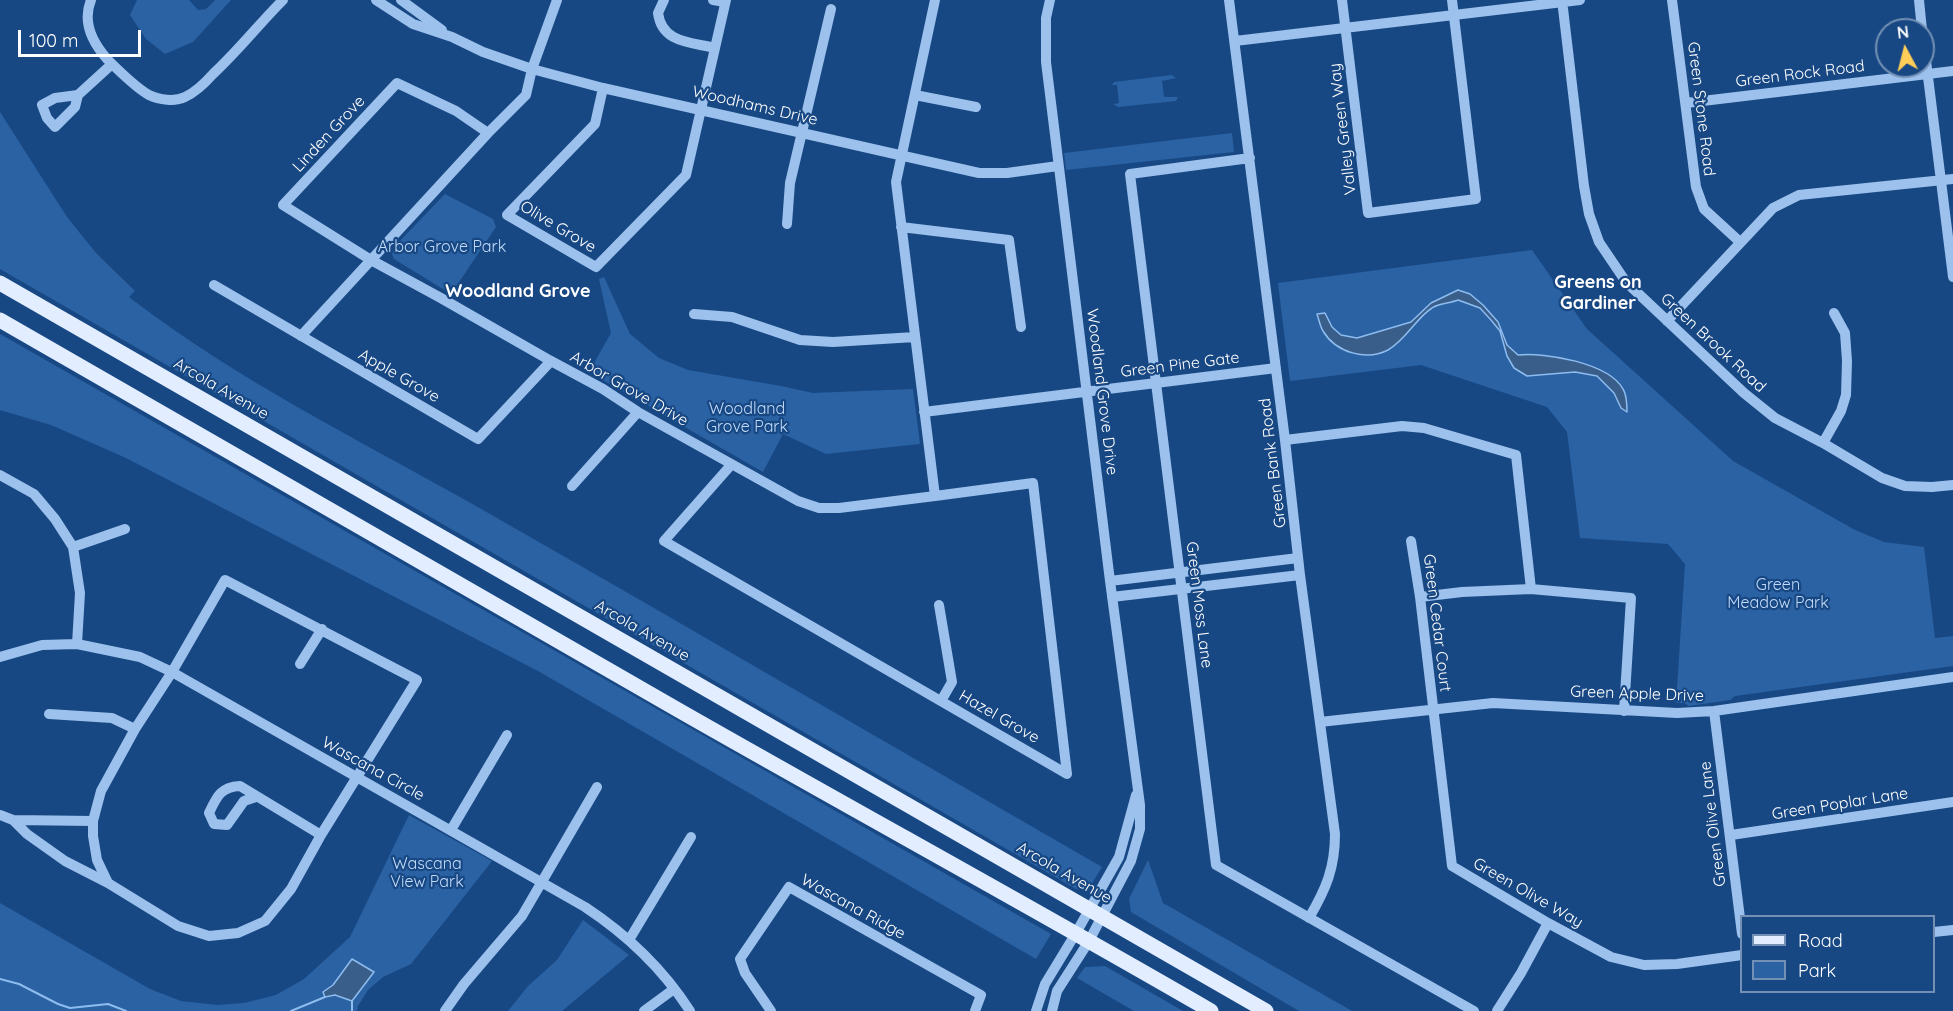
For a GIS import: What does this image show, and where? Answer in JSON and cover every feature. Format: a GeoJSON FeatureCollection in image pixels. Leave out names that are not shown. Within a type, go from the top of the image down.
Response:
{"type":"FeatureCollection","features":[{"type":"Feature","properties":{"kind":"main road","name":"Arcola Avenue"},"geometry":{"type":"LineString","coordinates":[[0,283],[1266,1011]]}},
{"type":"Feature","properties":{"kind":"main road"},"geometry":{"type":"LineString","coordinates":[[0,320],[753,752],[1211,1011]]}},
{"type":"Feature","properties":{"kind":"street"},"geometry":{"type":"LineString","coordinates":[[91,0],[88,19],[90,34],[99,49],[112,64],[148,95],[165,100],[183,99],[197,90],[283,0]]}},
{"type":"Feature","properties":{"kind":"street","name":"Woodhams Drive"},"geometry":{"type":"LineString","coordinates":[[376,0],[413,24],[452,37],[483,52],[532,69],[603,88],[979,173],[1006,173],[1058,166]]}},
{"type":"Feature","properties":{"kind":"street","name":"Woodhams Drive"},"geometry":{"type":"LineString","coordinates":[[401,0],[452,37]]}},
{"type":"Feature","properties":{"kind":"street"},"geometry":{"type":"LineString","coordinates":[[301,336],[488,133],[526,95],[532,69],[557,0]]}},
{"type":"Feature","properties":{"kind":"street"},"geometry":{"type":"LineString","coordinates":[[664,0],[658,13],[663,30],[670,36],[715,48]]}},
{"type":"Feature","properties":{"kind":"street"},"geometry":{"type":"LineString","coordinates":[[702,109],[725,1],[713,0]]}},
{"type":"Feature","properties":{"kind":"street"},"geometry":{"type":"LineString","coordinates":[[935,0],[896,182],[935,496]]}},
{"type":"Feature","properties":{"kind":"street","name":"Woodland Grove Drive"},"geometry":{"type":"LineString","coordinates":[[1050,0],[1046,18],[1046,62],[1112,597],[1138,787],[1119,857],[1083,937]]}},
{"type":"Feature","properties":{"kind":"street","name":"Green Bank Road"},"geometry":{"type":"LineString","coordinates":[[1229,0],[1286,440],[1300,575],[1335,834],[1330,878],[1309,918]]}},
{"type":"Feature","properties":{"kind":"street","name":"Valley Green Way"},"geometry":{"type":"LineString","coordinates":[[1342,0],[1368,213],[1476,199],[1454,15]]}},
{"type":"Feature","properties":{"kind":"street"},"geometry":{"type":"LineString","coordinates":[[1452,0],[1454,15]]}},
{"type":"Feature","properties":{"kind":"street"},"geometry":{"type":"LineString","coordinates":[[1235,42],[1580,0]]}},
{"type":"Feature","properties":{"kind":"street","name":"Green Stone Road"},"geometry":{"type":"LineString","coordinates":[[1672,0],[1696,187],[1704,208],[1740,242]]}},
{"type":"Feature","properties":{"kind":"street"},"geometry":{"type":"LineString","coordinates":[[1918,0],[1920,18]]}},
{"type":"Feature","properties":{"kind":"street","name":"Green Brook Road"},"geometry":{"type":"LineString","coordinates":[[1562,1],[1589,214],[1599,242],[1626,282],[1744,393],[1774,418],[1823,443],[1882,478],[1905,486],[1953,485]]}},
{"type":"Feature","properties":{"kind":"street"},"geometry":{"type":"LineString","coordinates":[[787,224],[789,183],[831,9]]}},
{"type":"Feature","properties":{"kind":"street"},"geometry":{"type":"LineString","coordinates":[[78,95],[112,64]]}},
{"type":"Feature","properties":{"kind":"street","name":"Green Rock Road"},"geometry":{"type":"LineString","coordinates":[[1935,73],[1953,71]]}},
{"type":"Feature","properties":{"kind":"street","name":"Green Rock Road"},"geometry":{"type":"LineString","coordinates":[[1686,103],[1894,78]]}},
{"type":"Feature","properties":{"kind":"street"},"geometry":{"type":"LineString","coordinates":[[1928,78],[1953,277]]}},
{"type":"Feature","properties":{"kind":"street","name":"Linden Grove"},"geometry":{"type":"LineString","coordinates":[[371,260],[284,205],[397,83],[456,111],[488,133]]}},
{"type":"Feature","properties":{"kind":"street","name":"Olive Grove"},"geometry":{"type":"LineString","coordinates":[[603,88],[595,124],[507,215],[596,267],[686,175],[702,109]]}},
{"type":"Feature","properties":{"kind":"street"},"geometry":{"type":"LineString","coordinates":[[915,95],[976,107]]}},
{"type":"Feature","properties":{"kind":"street","name":"Green Moss Lane"},"geometry":{"type":"LineString","coordinates":[[1250,158],[1130,174],[1216,865],[1474,1011]]}},
{"type":"Feature","properties":{"kind":"street"},"geometry":{"type":"LineString","coordinates":[[1667,321],[1773,208],[1799,195],[1953,179]]}},
{"type":"Feature","properties":{"kind":"street"},"geometry":{"type":"LineString","coordinates":[[901,227],[1010,240],[1021,327]]}},
{"type":"Feature","properties":{"kind":"street","name":"Arbor Grove Drive"},"geometry":{"type":"LineString","coordinates":[[371,260],[798,501],[819,508],[840,508],[935,496]]}},
{"type":"Feature","properties":{"kind":"street","name":"Apple Grove"},"geometry":{"type":"LineString","coordinates":[[214,285],[478,439],[550,361]]}},
{"type":"Feature","properties":{"kind":"street"},"geometry":{"type":"LineString","coordinates":[[1823,443],[1841,411],[1846,395],[1848,361],[1845,333],[1834,313]]}},
{"type":"Feature","properties":{"kind":"street"},"geometry":{"type":"LineString","coordinates":[[694,314],[732,317],[800,340],[833,342],[915,337]]}},
{"type":"Feature","properties":{"kind":"street","name":"Green Pine Gate"},"geometry":{"type":"LineString","coordinates":[[924,412],[1276,368]]}},
{"type":"Feature","properties":{"kind":"street"},"geometry":{"type":"LineString","coordinates":[[572,486],[638,412]]}},
{"type":"Feature","properties":{"kind":"street"},"geometry":{"type":"LineString","coordinates":[[1286,440],[1402,426],[1424,428],[1516,455],[1531,589]]}},
{"type":"Feature","properties":{"kind":"street","name":"Hazel Grove"},"geometry":{"type":"LineString","coordinates":[[731,465],[664,541],[1067,774],[1033,483],[935,496]]}},
{"type":"Feature","properties":{"kind":"street"},"geometry":{"type":"LineString","coordinates":[[0,475],[34,494],[56,519],[73,548],[80,593],[77,644]]}},
{"type":"Feature","properties":{"kind":"street"},"geometry":{"type":"LineString","coordinates":[[73,548],[125,529]]}},
{"type":"Feature","properties":{"kind":"street","name":"Green Cedar Court"},"geometry":{"type":"LineString","coordinates":[[1411,541],[1433,710]]}},
{"type":"Feature","properties":{"kind":"street"},"geometry":{"type":"LineString","coordinates":[[1110,581],[1298,558]]}},
{"type":"Feature","properties":{"kind":"street"},"geometry":{"type":"LineString","coordinates":[[1112,597],[1300,575]]}},
{"type":"Feature","properties":{"kind":"street"},"geometry":{"type":"LineString","coordinates":[[13,820],[27,834],[65,861],[108,883],[178,926],[209,936],[238,933],[265,921],[291,889],[321,835],[417,680],[225,580],[172,672],[135,729],[101,791],[93,821],[93,836],[97,860],[108,883]]}},
{"type":"Feature","properties":{"kind":"street"},"geometry":{"type":"LineString","coordinates":[[1420,597],[1462,592],[1531,589],[1631,598],[1624,711]]}},
{"type":"Feature","properties":{"kind":"street"},"geometry":{"type":"LineString","coordinates":[[939,605],[952,682],[941,701]]}},
{"type":"Feature","properties":{"kind":"street"},"geometry":{"type":"LineString","coordinates":[[300,664],[322,629]]}},
{"type":"Feature","properties":{"kind":"street","name":"Wascana Circle"},"geometry":{"type":"LineString","coordinates":[[0,657],[42,645],[77,644],[140,657],[172,672],[603,919],[646,956],[690,1011]]}},
{"type":"Feature","properties":{"kind":"street","name":"Green Apple Drive"},"geometry":{"type":"LineString","coordinates":[[1320,722],[1493,703],[1677,713],[1714,711],[1953,677]]}},
{"type":"Feature","properties":{"kind":"street","name":"Green Olive Way"},"geometry":{"type":"LineString","coordinates":[[1433,710],[1452,866],[1611,957],[1644,965],[1677,964],[1740,955]]}},
{"type":"Feature","properties":{"kind":"street","name":"Green Olive Lane"},"geometry":{"type":"LineString","coordinates":[[1714,711],[1740,916]]}},
{"type":"Feature","properties":{"kind":"street"},"geometry":{"type":"LineString","coordinates":[[49,714],[112,718],[135,729]]}},
{"type":"Feature","properties":{"kind":"street"},"geometry":{"type":"LineString","coordinates":[[451,830],[507,735]]}},
{"type":"Feature","properties":{"kind":"street"},"geometry":{"type":"LineString","coordinates":[[445,1011],[464,984],[522,916],[597,786]]}},
{"type":"Feature","properties":{"kind":"street"},"geometry":{"type":"LineString","coordinates":[[256,797],[321,835]]}},
{"type":"Feature","properties":{"kind":"street","name":"Green Poplar Lane"},"geometry":{"type":"LineString","coordinates":[[1731,836],[1953,802]]}},
{"type":"Feature","properties":{"kind":"street"},"geometry":{"type":"LineString","coordinates":[[0,815],[13,820],[93,821]]}},
{"type":"Feature","properties":{"kind":"street"},"geometry":{"type":"LineString","coordinates":[[629,940],[691,837]]}},
{"type":"Feature","properties":{"kind":"street","name":"Wascana Ridge"},"geometry":{"type":"LineString","coordinates":[[773,1010],[745,973],[740,959],[789,887],[981,995],[975,1011]]}},
{"type":"Feature","properties":{"kind":"street"},"geometry":{"type":"LineString","coordinates":[[1497,1011],[1521,974],[1548,923]]}},
{"type":"Feature","properties":{"kind":"street"},"geometry":{"type":"LineString","coordinates":[[1935,932],[1953,930]]}},
{"type":"Feature","properties":{"kind":"street"},"geometry":{"type":"LineString","coordinates":[[1036,1011],[1046,984],[1083,937]]}},
{"type":"Feature","properties":{"kind":"street"},"geometry":{"type":"LineString","coordinates":[[1052,1011],[1057,991],[1083,937]]}},
{"type":"Feature","properties":{"kind":"street"},"geometry":{"type":"LineString","coordinates":[[644,1011],[674,989]]}},
{"type":"Feature","properties":{"kind":"green space"},"geometry":{"type":"Polygon","coordinates":[[[137,0],[189,0],[198,10],[206,9],[215,0],[231,0],[193,42],[165,54],[146,39],[130,15],[137,0]]]}},
{"type":"Feature","properties":{"kind":"green space"},"geometry":{"type":"Polygon","coordinates":[[[1172,75],[1176,78],[1162,81],[1164,97],[1178,97],[1176,101],[1118,107],[1114,104],[1119,103],[1117,85],[1112,85],[1114,82],[1172,75]]]}},
{"type":"Feature","properties":{"kind":"green space"},"geometry":{"type":"Polygon","coordinates":[[[0,112],[67,217],[96,253],[135,291],[129,297],[213,356],[302,410],[483,510],[1102,867],[1088,890],[1076,889],[0,269],[0,112]]]}},
{"type":"Feature","properties":{"kind":"green space"},"geometry":{"type":"Polygon","coordinates":[[[1232,133],[1234,152],[1066,170],[1064,153],[1232,133]]]}},
{"type":"Feature","properties":{"kind":"green space","name":"Arbor Grove Park"},"geometry":{"type":"Polygon","coordinates":[[[445,194],[493,219],[496,227],[451,294],[394,259],[392,254],[394,247],[445,194]]]}},
{"type":"Feature","properties":{"kind":"green space","name":"Green Meadow Park"},"geometry":{"type":"Polygon","coordinates":[[[1532,250],[1587,329],[1733,461],[1855,530],[1884,542],[1924,547],[1935,638],[1953,636],[1953,666],[1735,696],[1730,700],[1689,706],[1676,703],[1685,564],[1668,544],[1580,538],[1567,432],[1547,407],[1421,365],[1290,381],[1278,283],[1532,250]]]}},
{"type":"Feature","properties":{"kind":"green space","name":"Woodland Grove Park"},"geometry":{"type":"Polygon","coordinates":[[[604,277],[630,334],[659,358],[688,370],[813,393],[913,389],[920,444],[826,454],[783,434],[763,472],[589,372],[611,333],[599,279],[604,277]]]}},
{"type":"Feature","properties":{"kind":"green space"},"geometry":{"type":"Polygon","coordinates":[[[0,334],[1051,934],[1036,959],[538,671],[126,458],[51,425],[0,410],[0,334]]]}},
{"type":"Feature","properties":{"kind":"green space","name":"Wascana View Park"},"geometry":{"type":"Polygon","coordinates":[[[409,815],[492,861],[411,964],[383,977],[368,990],[357,1011],[0,1011],[0,903],[150,989],[181,1001],[217,1005],[244,1003],[276,995],[304,979],[350,937],[409,815]]]}},
{"type":"Feature","properties":{"kind":"green space"},"geometry":{"type":"Polygon","coordinates":[[[1148,860],[1163,903],[1352,1011],[1299,1011],[1131,912],[1129,899],[1148,860]]]}},
{"type":"Feature","properties":{"kind":"green space"},"geometry":{"type":"Polygon","coordinates":[[[583,920],[629,955],[562,1011],[508,1011],[528,986],[557,960],[583,920]]]}},
{"type":"Feature","properties":{"kind":"green space"},"geometry":{"type":"Polygon","coordinates":[[[1105,966],[1183,1011],[1134,1011],[1077,978],[1085,967],[1105,966]]]}},
{"type":"Feature","properties":{"kind":"shaded area"},"geometry":{"type":"Polygon","coordinates":[[[1458,290],[1470,294],[1483,305],[1498,322],[1507,345],[1518,355],[1544,355],[1575,361],[1604,372],[1616,380],[1625,394],[1627,412],[1621,408],[1614,393],[1597,376],[1575,372],[1527,376],[1514,368],[1507,356],[1500,331],[1491,320],[1480,308],[1458,300],[1432,308],[1394,346],[1371,355],[1352,353],[1336,345],[1323,331],[1317,314],[1325,313],[1332,327],[1341,335],[1357,338],[1411,322],[1431,303],[1458,290]]]}},
{"type":"Feature","properties":{"kind":"shaded area"},"geometry":{"type":"Polygon","coordinates":[[[352,959],[374,972],[352,1001],[335,995],[325,997],[323,992],[333,985],[352,959]]]}},
{"type":"Feature","properties":{"kind":"waterway"},"geometry":{"type":"LineString","coordinates":[[0,979],[19,984],[70,1008],[108,1004],[126,1011]]}},
{"type":"Feature","properties":{"kind":"waterway"},"geometry":{"type":"LineString","coordinates":[[291,1011],[325,997]]}},
{"type":"Feature","properties":{"kind":"waterway"},"geometry":{"type":"LineString","coordinates":[[352,1001],[352,1011]]}},
{"type":"Feature","properties":{"kind":"district","name":"Woodland Grove"},"geometry":{"type":"Point","coordinates":[518,292]}},
{"type":"Feature","properties":{"kind":"district","name":"Greens on Gardiner"},"geometry":{"type":"Point","coordinates":[1598,293]}}]}
